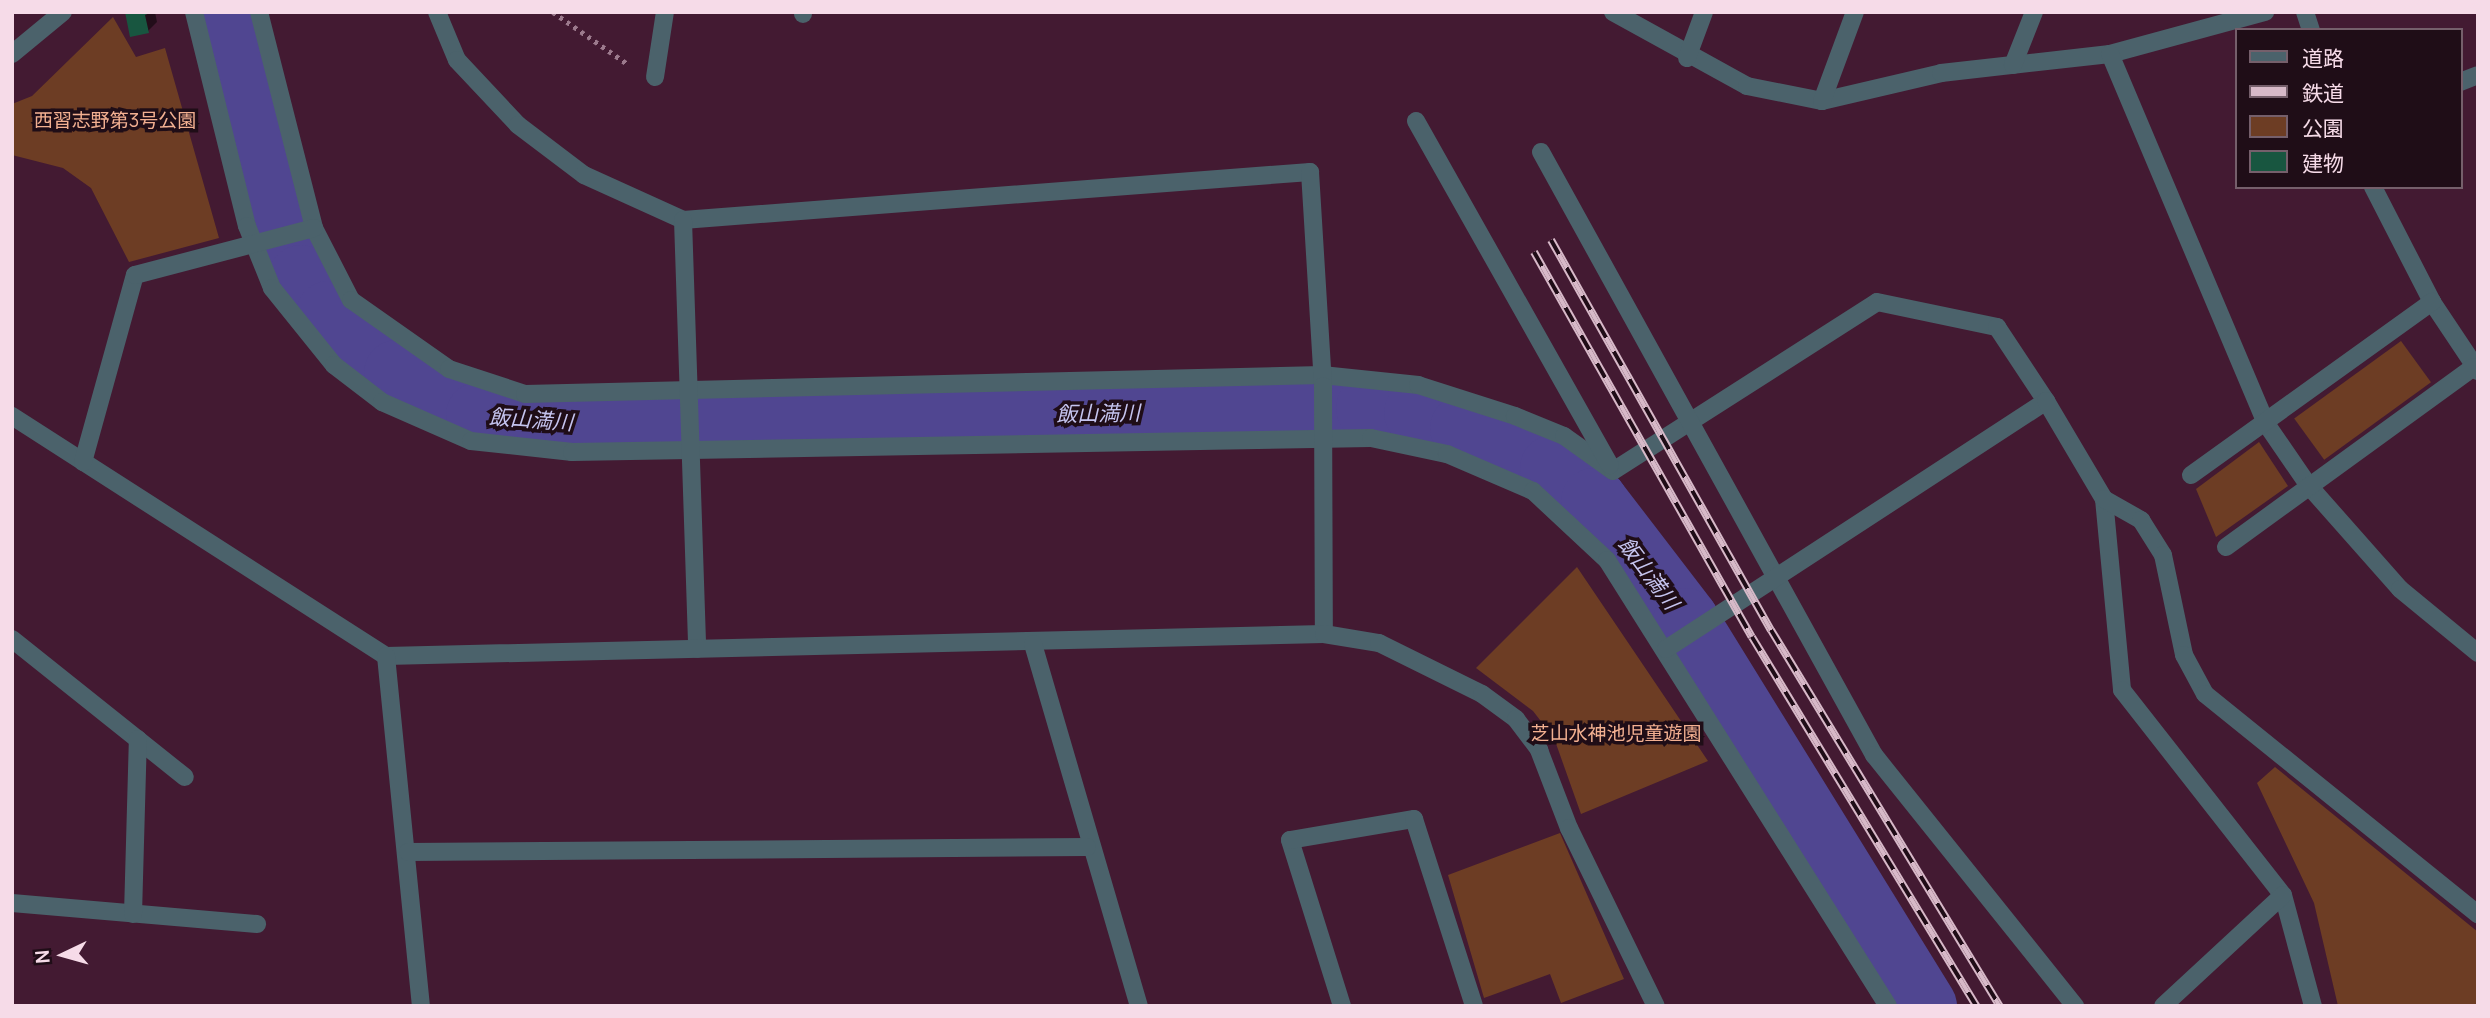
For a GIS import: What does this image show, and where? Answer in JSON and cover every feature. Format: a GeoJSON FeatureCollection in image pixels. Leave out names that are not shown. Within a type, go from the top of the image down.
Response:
{"type":"FeatureCollection","features":[{"type":"Feature","properties":{"kind":"street"},"geometry":{"type":"LineString","coordinates":[[12,54],[63,12]]}},
{"type":"Feature","properties":{"kind":"street"},"geometry":{"type":"LineString","coordinates":[[194,12],[252,244],[272,288],[334,365],[382,402],[471,441],[524,450],[694,440],[1323,428],[1411,444],[1533,491],[1606,560],[1666,649],[1888,1006]]}},
{"type":"Feature","properties":{"kind":"street"},"geometry":{"type":"LineString","coordinates":[[259,12],[307,230],[351,300],[449,369],[525,394],[693,396],[1322,380],[1418,385],[1514,415],[1564,436],[1614,471]]}},
{"type":"Feature","properties":{"kind":"street"},"geometry":{"type":"LineString","coordinates":[[437,12],[457,60],[517,125],[584,174],[683,220],[1310,172],[1322,380],[1324,634]]}},
{"type":"Feature","properties":{"kind":"street"},"geometry":{"type":"LineString","coordinates":[[655,77],[664,12]]}},
{"type":"Feature","properties":{"kind":"street"},"geometry":{"type":"LineString","coordinates":[[1613,12],[1687,58],[1747,86],[1822,101],[1941,73],[2110,54],[2265,12]]}},
{"type":"Feature","properties":{"kind":"street"},"geometry":{"type":"LineString","coordinates":[[1687,58],[1704,12]]}},
{"type":"Feature","properties":{"kind":"street"},"geometry":{"type":"LineString","coordinates":[[1822,101],[1855,12]]}},
{"type":"Feature","properties":{"kind":"street"},"geometry":{"type":"LineString","coordinates":[[2013,65],[2034,12]]}},
{"type":"Feature","properties":{"kind":"street"},"geometry":{"type":"LineString","coordinates":[[2110,54],[2267,425],[2309,486],[2400,589],[2478,653]]}},
{"type":"Feature","properties":{"kind":"street"},"geometry":{"type":"LineString","coordinates":[[1416,121],[1614,471]]}},
{"type":"Feature","properties":{"kind":"street"},"geometry":{"type":"LineString","coordinates":[[1541,152],[1688,427],[1874,755],[2075,1006]]}},
{"type":"Feature","properties":{"kind":"street"},"geometry":{"type":"LineString","coordinates":[[2226,547],[2476,369],[2432,302],[2374,189]]}},
{"type":"Feature","properties":{"kind":"street"},"geometry":{"type":"LineString","coordinates":[[683,220],[693,396],[697,649]]}},
{"type":"Feature","properties":{"kind":"street"},"geometry":{"type":"LineString","coordinates":[[83,462],[135,275],[307,230]]}},
{"type":"Feature","properties":{"kind":"street"},"geometry":{"type":"LineString","coordinates":[[1614,471],[1688,427],[1877,302],[1997,327],[2046,401],[2104,499],[2122,690],[2283,895],[2313,1006]]}},
{"type":"Feature","properties":{"kind":"street"},"geometry":{"type":"LineString","coordinates":[[2191,475],[2267,425],[2432,302]]}},
{"type":"Feature","properties":{"kind":"street"},"geometry":{"type":"LineString","coordinates":[[1666,649],[2046,401]]}},
{"type":"Feature","properties":{"kind":"street"},"geometry":{"type":"LineString","coordinates":[[12,416],[386,656],[1033,644],[1324,634],[1419,657],[1516,719],[1539,750],[1569,828],[1656,1006]]}},
{"type":"Feature","properties":{"kind":"street"},"geometry":{"type":"LineString","coordinates":[[2104,499],[2141,520],[2163,555],[2184,655],[2206,694],[2478,914]]}},
{"type":"Feature","properties":{"kind":"street"},"geometry":{"type":"LineString","coordinates":[[12,639],[185,776]]}},
{"type":"Feature","properties":{"kind":"street"},"geometry":{"type":"LineString","coordinates":[[1033,644],[1087,847],[1139,1006]]}},
{"type":"Feature","properties":{"kind":"street"},"geometry":{"type":"LineString","coordinates":[[386,656],[408,852],[421,1006]]}},
{"type":"Feature","properties":{"kind":"street"},"geometry":{"type":"LineString","coordinates":[[133,914],[138,739]]}},
{"type":"Feature","properties":{"kind":"street"},"geometry":{"type":"LineString","coordinates":[[1342,1006],[1290,840],[1414,820],[1474,1006]]}},
{"type":"Feature","properties":{"kind":"street"},"geometry":{"type":"LineString","coordinates":[[408,852],[1087,847]]}},
{"type":"Feature","properties":{"kind":"street"},"geometry":{"type":"LineString","coordinates":[[2163,1006],[2283,895]]}},
{"type":"Feature","properties":{"kind":"street"},"geometry":{"type":"LineString","coordinates":[[12,903],[257,924]]}},
{"type":"Feature","properties":{"kind":"path"},"geometry":{"type":"LineString","coordinates":[[553,12],[602,52],[655,77]]}},
{"type":"Feature","properties":{"kind":"green space","name":"西習志野第3号公園"},"geometry":{"type":"Polygon","coordinates":[[[113,17],[136,57],[165,48],[219,238],[129,262],[91,188],[63,168],[12,155],[12,104],[32,96],[113,17]]]}},
{"type":"Feature","properties":{"kind":"green space"},"geometry":{"type":"Polygon","coordinates":[[[2401,341],[2431,382],[2324,460],[2294,419],[2401,341]]]}},
{"type":"Feature","properties":{"kind":"green space"},"geometry":{"type":"Polygon","coordinates":[[[2259,442],[2288,486],[2216,537],[2196,489],[2259,442]]]}},
{"type":"Feature","properties":{"kind":"green space","name":"芝山水神池児童遊園"},"geometry":{"type":"Polygon","coordinates":[[[1577,567],[1708,761],[1581,814],[1554,738],[1533,711],[1476,668],[1577,567]]]}},
{"type":"Feature","properties":{"kind":"green space"},"geometry":{"type":"Polygon","coordinates":[[[2275,767],[2478,932],[2478,1006],[2338,1006],[2314,903],[2257,783],[2275,767]]]}},
{"type":"Feature","properties":{"kind":"green space"},"geometry":{"type":"Polygon","coordinates":[[[1560,833],[1624,979],[1561,1003],[1550,974],[1484,998],[1448,875],[1560,833]]]}},
{"type":"Feature","properties":{"kind":"building"},"geometry":{"type":"Polygon","coordinates":[[[125,12],[152,12],[145,15],[149,33],[130,37],[125,12]]]}},
{"type":"Feature","properties":{"kind":"waterway","name":"飯山満川"},"geometry":{"type":"LineString","coordinates":[[228,12],[301,278],[329,314],[397,373],[479,415],[574,423],[1369,408],[1417,413],[1463,428],[1553,468],[1594,501],[1686,621],[1924,1006]]}},
{"type":"Feature","properties":{"kind":"railway"},"geometry":{"type":"LineString","coordinates":[[1551,240],[1771,630],[2000,1006]]}},
{"type":"Feature","properties":{"kind":"railway"},"geometry":{"type":"LineString","coordinates":[[1534,252],[1752,637],[1976,1006]]}}]}
